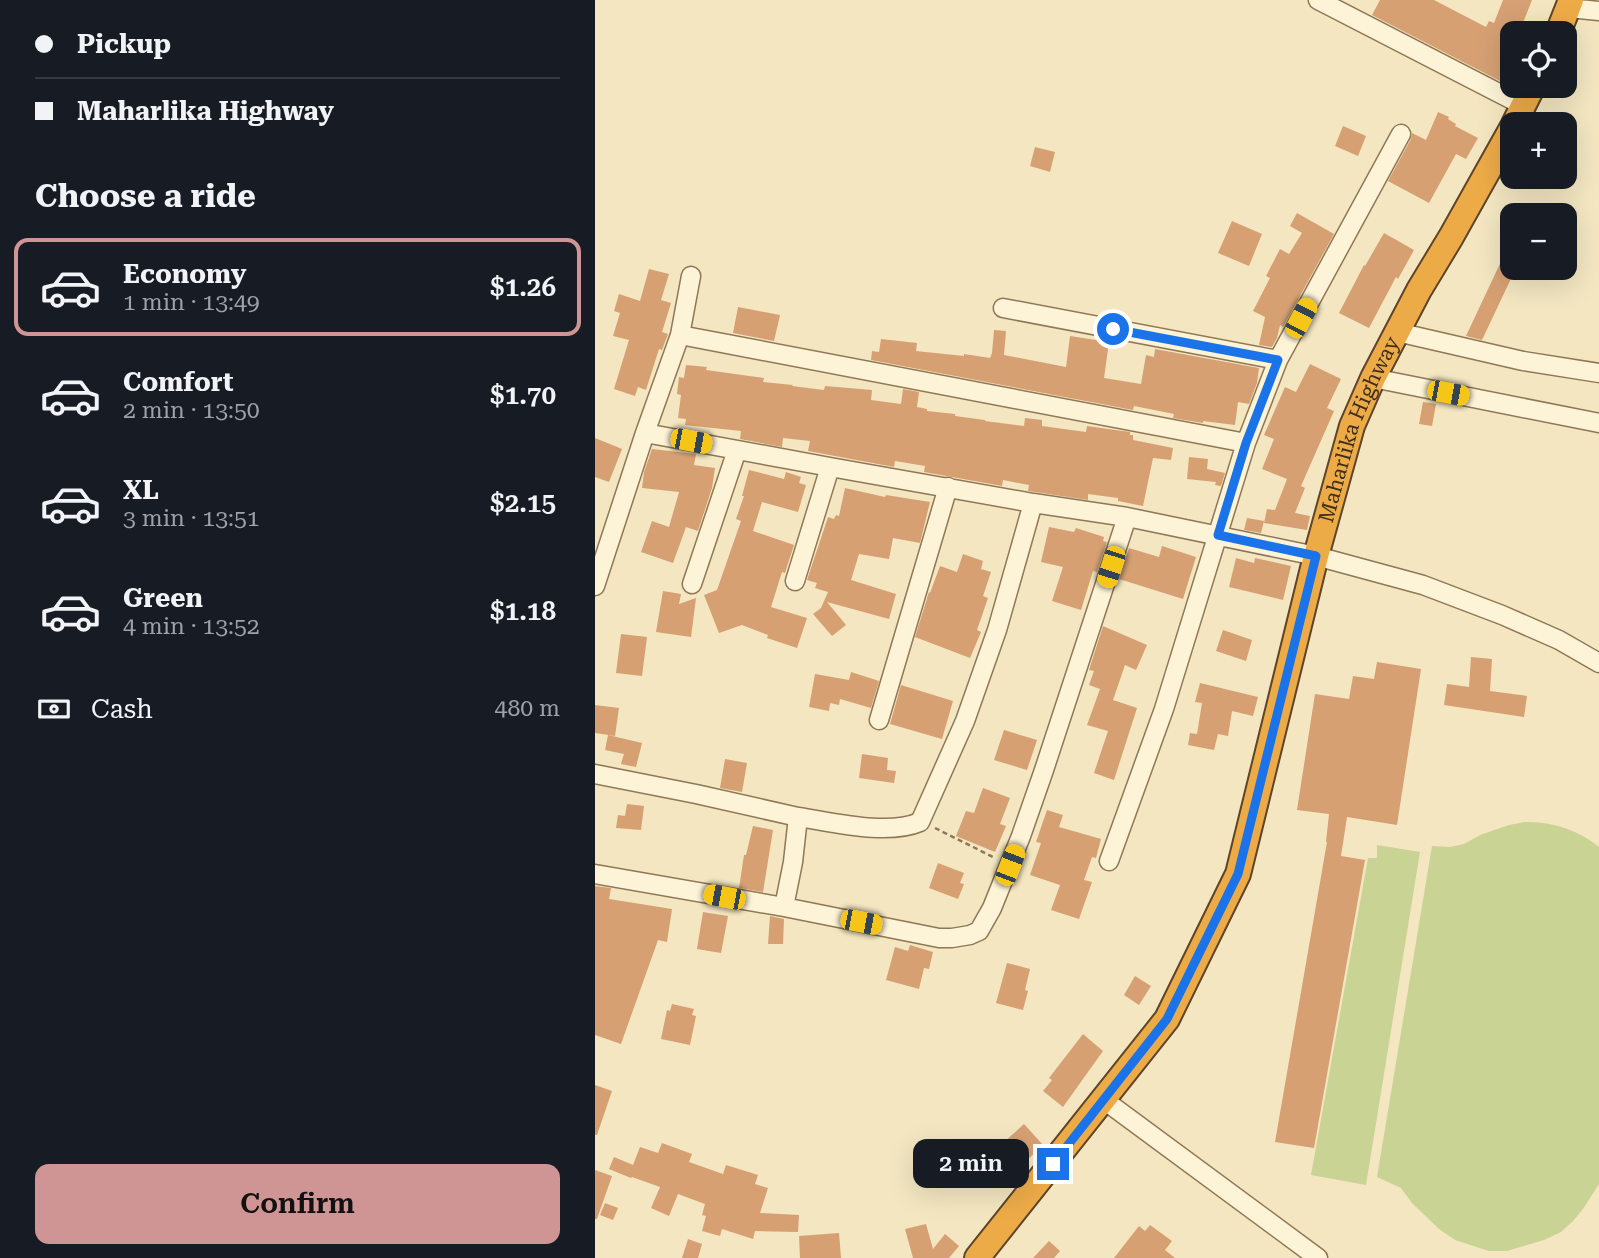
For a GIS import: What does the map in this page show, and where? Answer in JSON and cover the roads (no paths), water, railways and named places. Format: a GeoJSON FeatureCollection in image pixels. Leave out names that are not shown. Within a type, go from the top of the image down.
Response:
{"type":"FeatureCollection","features":[{"type":"Feature","properties":{"kind":"highway"},"geometry":{"type":"LineString","coordinates":[[1562,21],[1570,4]]}},
{"type":"Feature","properties":{"kind":"highway","name":"Maharlika Highway"},"geometry":{"type":"LineString","coordinates":[[985,1255],[1167,1019],[1238,874],[1316,556],[1352,426],[1373,378],[1419,290],[1521,111]]}},
{"type":"Feature","properties":{"kind":"street"},"geometry":{"type":"LineString","coordinates":[[1318,0],[1521,111]]}},
{"type":"Feature","properties":{"kind":"street"},"geometry":{"type":"LineString","coordinates":[[1570,4],[1599,10]]}},
{"type":"Feature","properties":{"kind":"street"},"geometry":{"type":"LineString","coordinates":[[1109,861],[1164,709],[1246,443],[1278,360],[1401,134]]}},
{"type":"Feature","properties":{"kind":"street"},"geometry":{"type":"LineString","coordinates":[[595,586],[680,335],[691,276]]}},
{"type":"Feature","properties":{"kind":"street"},"geometry":{"type":"LineString","coordinates":[[1003,308],[1278,360]]}},
{"type":"Feature","properties":{"kind":"street"},"geometry":{"type":"LineString","coordinates":[[1397,332],[1523,362],[1599,373]]}},
{"type":"Feature","properties":{"kind":"street"},"geometry":{"type":"LineString","coordinates":[[680,335],[1246,443]]}},
{"type":"Feature","properties":{"kind":"street"},"geometry":{"type":"LineString","coordinates":[[1373,378],[1599,424]]}},
{"type":"Feature","properties":{"kind":"street"},"geometry":{"type":"LineString","coordinates":[[645,433],[1033,503],[1127,517],[1316,556],[1423,585],[1559,640],[1599,663]]}},
{"type":"Feature","properties":{"kind":"street"},"geometry":{"type":"LineString","coordinates":[[692,584],[737,450]]}},
{"type":"Feature","properties":{"kind":"street"},"geometry":{"type":"LineString","coordinates":[[795,581],[830,467]]}},
{"type":"Feature","properties":{"kind":"street"},"geometry":{"type":"LineString","coordinates":[[879,720],[948,487]]}},
{"type":"Feature","properties":{"kind":"street"},"geometry":{"type":"LineString","coordinates":[[595,774],[798,817],[891,829],[920,822],[965,721],[997,630],[1033,503]]}},
{"type":"Feature","properties":{"kind":"street"},"geometry":{"type":"LineString","coordinates":[[595,874],[784,907],[939,938],[952,938],[979,931],[1010,865],[1044,770],[1127,517]]}},
{"type":"Feature","properties":{"kind":"street"},"geometry":{"type":"LineString","coordinates":[[784,907],[798,817]]}},
{"type":"Feature","properties":{"kind":"street"},"geometry":{"type":"LineString","coordinates":[[1104,1100],[1318,1258]]}}]}
